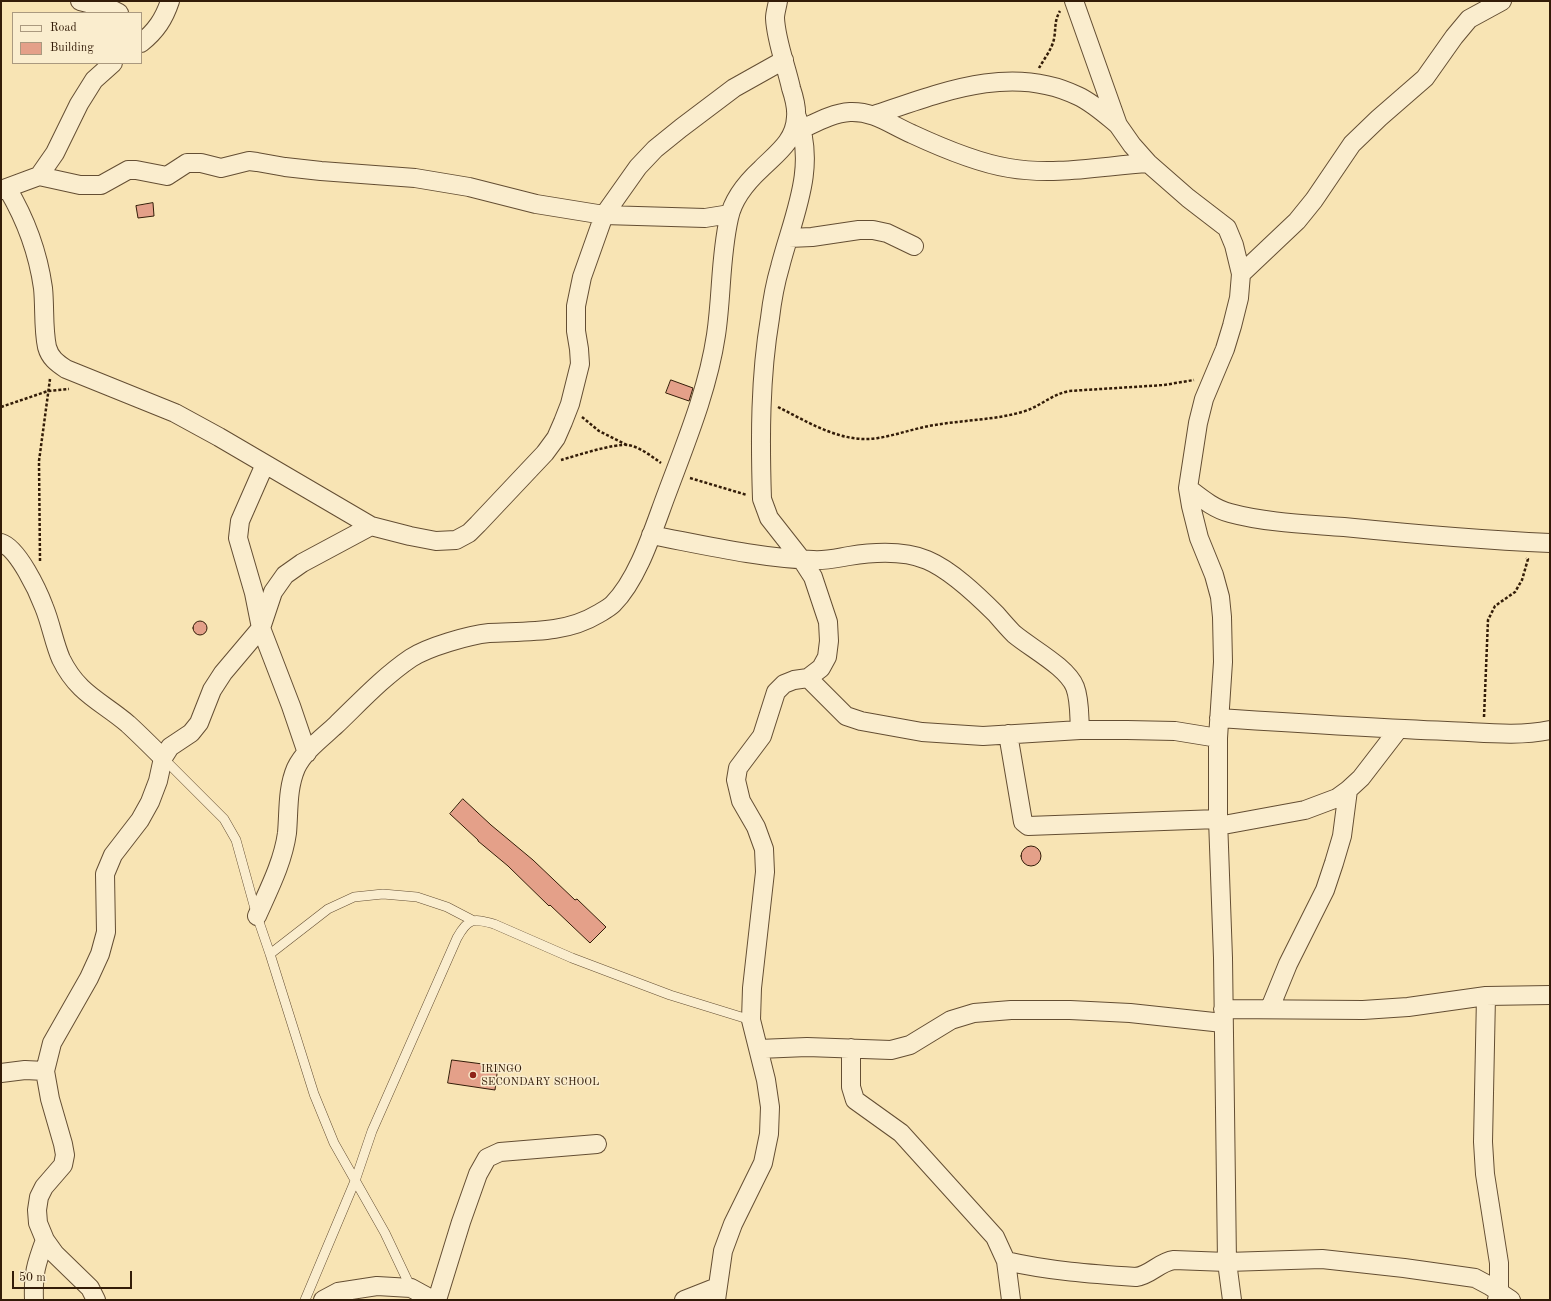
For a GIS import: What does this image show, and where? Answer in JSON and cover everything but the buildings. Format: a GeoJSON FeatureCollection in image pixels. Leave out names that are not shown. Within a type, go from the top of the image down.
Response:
{"type":"FeatureCollection","features":[{"type":"Feature","properties":{"kind":"street"},"geometry":{"type":"LineString","coordinates":[[80,1],[117,12]]}},
{"type":"Feature","properties":{"kind":"street"},"geometry":{"type":"LineString","coordinates":[[145,34],[166,13],[170,1]]}},
{"type":"Feature","properties":{"kind":"street"},"geometry":{"type":"LineString","coordinates":[[684,1300],[716,1293],[723,1251],[733,1224],[763,1163],[768,1134],[770,1107],[766,1080],[751,1020],[752,988],[765,872],[764,849],[756,827],[741,801],[736,780],[738,768],[762,736],[776,692],[784,684],[794,680],[808,678],[821,668],[827,657],[829,641],[828,622],[813,577],[802,560],[769,518],[762,499],[764,375],[770,318],[780,267],[799,202],[805,165],[805,143],[778,37],[775,17],[778,1]]}},
{"type":"Feature","properties":{"kind":"street"},"geometry":{"type":"LineString","coordinates":[[1241,274],[1298,221],[1352,144],[1425,78],[1454,37],[1470,19],[1502,1]]}},
{"type":"Feature","properties":{"kind":"street"},"geometry":{"type":"LineString","coordinates":[[1068,5],[1118,125],[1132,145],[1148,162],[1188,198],[1227,228],[1234,246],[1241,274],[1239,298],[1232,326],[1225,349],[1204,399],[1198,423],[1188,488],[1199,538],[1214,575],[1220,597],[1223,639],[1218,738],[1218,823],[1227,1262],[1232,1300]]}},
{"type":"Feature","properties":{"kind":"street"},"geometry":{"type":"LineString","coordinates":[[730,214],[705,218],[604,215],[536,204],[469,187],[415,178],[314,170],[249,161],[222,168],[200,163],[187,163],[167,176],[136,170],[128,170],[101,185],[80,185],[39,176],[4,189],[16,203],[36,256],[42,288],[47,348],[54,360],[66,369],[175,413],[371,526],[436,541],[456,540],[469,533],[545,453],[556,438],[570,404],[580,364],[576,331],[576,306],[582,277],[604,215],[638,166],[655,149],[734,88],[784,60]]}},
{"type":"Feature","properties":{"kind":"street"},"geometry":{"type":"LineString","coordinates":[[39,176],[55,153],[79,104],[94,80],[112,64]]}},
{"type":"Feature","properties":{"kind":"street"},"geometry":{"type":"LineString","coordinates":[[874,115],[943,92],[971,85],[1001,82],[1032,83],[1054,86],[1079,97],[1099,109],[1118,125]]}},
{"type":"Feature","properties":{"kind":"street"},"geometry":{"type":"LineString","coordinates":[[257,916],[282,857],[287,833],[290,788],[296,768],[307,753],[380,682],[413,656],[450,641],[481,634],[547,631],[574,626],[594,617],[612,606],[627,587],[651,535],[687,440],[706,381],[716,336],[722,255],[730,214],[746,186],[759,170],[786,146],[799,123],[849,112],[862,112],[874,115],[910,134],[942,147],[1007,168],[1030,172],[1059,171],[1148,162]]}},
{"type":"Feature","properties":{"kind":"street"},"geometry":{"type":"LineString","coordinates":[[789,238],[812,237],[859,230],[873,230],[887,233],[914,246]]}},
{"type":"Feature","properties":{"kind":"street"},"geometry":{"type":"LineString","coordinates":[[265,464],[240,521],[238,538],[254,593],[262,628],[307,753]]}},
{"type":"Feature","properties":{"kind":"street"},"geometry":{"type":"LineString","coordinates":[[1188,488],[1214,507],[1229,513],[1246,516],[1296,523],[1503,541],[1550,543]]}},
{"type":"Feature","properties":{"kind":"street"},"geometry":{"type":"LineString","coordinates":[[96,1300],[90,1288],[55,1254],[45,1240],[38,1223],[37,1210],[39,1197],[44,1187],[63,1165],[65,1155],[50,1099],[45,1071],[52,1043],[89,978],[100,954],[106,932],[105,874],[113,855],[140,820],[150,802],[158,781],[163,758],[170,747],[190,733],[199,723],[212,690],[222,673],[262,628],[274,592],[285,575],[302,563],[371,526]]}},
{"type":"Feature","properties":{"kind":"street"},"geometry":{"type":"LineString","coordinates":[[651,535],[763,555],[802,560],[830,560],[877,553],[900,554],[926,560],[947,571],[975,594],[1013,633],[1034,650],[1058,666],[1069,677],[1075,688],[1080,730]]}},
{"type":"Feature","properties":{"kind":"street"},"geometry":{"type":"LineString","coordinates":[[1,543],[10,548],[21,562],[31,581],[44,607],[61,659],[74,682],[90,696],[128,724],[163,758]]}},
{"type":"Feature","properties":{"kind":"street"},"geometry":{"type":"LineString","coordinates":[[808,678],[846,716],[861,721],[922,732],[983,736],[1080,730],[1176,731],[1218,738]]}},
{"type":"Feature","properties":{"kind":"street"},"geometry":{"type":"LineString","coordinates":[[1219,718],[1398,730],[1524,734],[1550,730]]}},
{"type":"Feature","properties":{"kind":"street"},"geometry":{"type":"LineString","coordinates":[[1008,734],[1023,822],[1028,826],[1051,827],[1218,823],[1305,810],[1337,798],[1348,790],[1361,778],[1398,730]]}},
{"type":"Feature","properties":{"kind":"street"},"geometry":{"type":"LineString","coordinates":[[1270,1008],[1288,964],[1325,890],[1342,836],[1348,790]]}},
{"type":"Feature","properties":{"kind":"street"},"geometry":{"type":"LineString","coordinates":[[759,1049],[807,1047],[891,1050],[910,1045],[951,1020],[974,1013],[1070,1010],[1223,1016],[1270,1008],[1363,1010],[1408,1007],[1486,996],[1550,995]]}},
{"type":"Feature","properties":{"kind":"street"},"geometry":{"type":"LineString","coordinates":[[1486,996],[1483,1142],[1485,1174],[1503,1297]]}},
{"type":"Feature","properties":{"kind":"street"},"geometry":{"type":"LineString","coordinates":[[851,1048],[851,1086],[855,1100],[901,1133],[995,1237],[1006,1261],[1011,1300]]}},
{"type":"Feature","properties":{"kind":"street"},"geometry":{"type":"LineString","coordinates":[[1,1073],[25,1070],[45,1071]]}},
{"type":"Feature","properties":{"kind":"street"},"geometry":{"type":"LineString","coordinates":[[437,1300],[461,1222],[478,1174],[487,1158],[500,1152],[597,1144]]}},
{"type":"Feature","properties":{"kind":"street"},"geometry":{"type":"LineString","coordinates":[[34,1300],[33,1282],[35,1266],[45,1240]]}},
{"type":"Feature","properties":{"kind":"street"},"geometry":{"type":"LineString","coordinates":[[1006,1261],[1052,1270],[1085,1274],[1136,1277],[1144,1276],[1166,1261],[1187,1260],[1227,1262],[1322,1259],[1475,1278],[1490,1286],[1503,1297]]}},
{"type":"Feature","properties":{"kind":"street"},"geometry":{"type":"LineString","coordinates":[[323,1300],[338,1292],[377,1286],[411,1288],[433,1300]]}},
{"type":"Feature","properties":{"kind":"lane"},"geometry":{"type":"LineString","coordinates":[[163,758],[224,819],[236,840],[257,916],[314,1094],[334,1142],[385,1233],[411,1288]]}},
{"type":"Feature","properties":{"kind":"lane"},"geometry":{"type":"LineString","coordinates":[[270,954],[328,909],[354,896],[383,894],[417,897],[447,907],[472,920]]}},
{"type":"Feature","properties":{"kind":"lane"},"geometry":{"type":"LineString","coordinates":[[304,1300],[355,1181],[372,1131],[464,924],[472,920],[480,920],[494,924],[572,958],[670,995],[751,1020]]}},
{"type":"Feature","properties":{"kind":"path"},"geometry":{"type":"LineString","coordinates":[[1032,83],[1052,46],[1057,17],[1068,5]]}},
{"type":"Feature","properties":{"kind":"path"},"geometry":{"type":"LineString","coordinates":[[40,564],[39,461],[48,391],[54,360]]}},
{"type":"Feature","properties":{"kind":"path"},"geometry":{"type":"LineString","coordinates":[[763,399],[829,432],[863,440],[884,437],[933,425],[1004,416],[1023,412],[1058,393],[1069,391],[1164,385],[1212,378]]}},
{"type":"Feature","properties":{"kind":"path"},"geometry":{"type":"LineString","coordinates":[[1,407],[48,391],[72,388]]}},
{"type":"Feature","properties":{"kind":"path"},"geometry":{"type":"LineString","coordinates":[[570,404],[584,419],[599,431],[627,445],[640,449],[674,472],[699,482],[762,499]]}},
{"type":"Feature","properties":{"kind":"path"},"geometry":{"type":"LineString","coordinates":[[558,461],[590,452],[627,445]]}},
{"type":"Feature","properties":{"kind":"path"},"geometry":{"type":"LineString","coordinates":[[1484,732],[1488,620],[1495,606],[1516,592],[1522,580],[1528,559],[1503,541]]}},
{"type":"Feature","properties":{"kind":"place","name":"IRINGO SECONDARY SCHOOL"},"geometry":{"type":"Point","coordinates":[473,1075]}}]}
